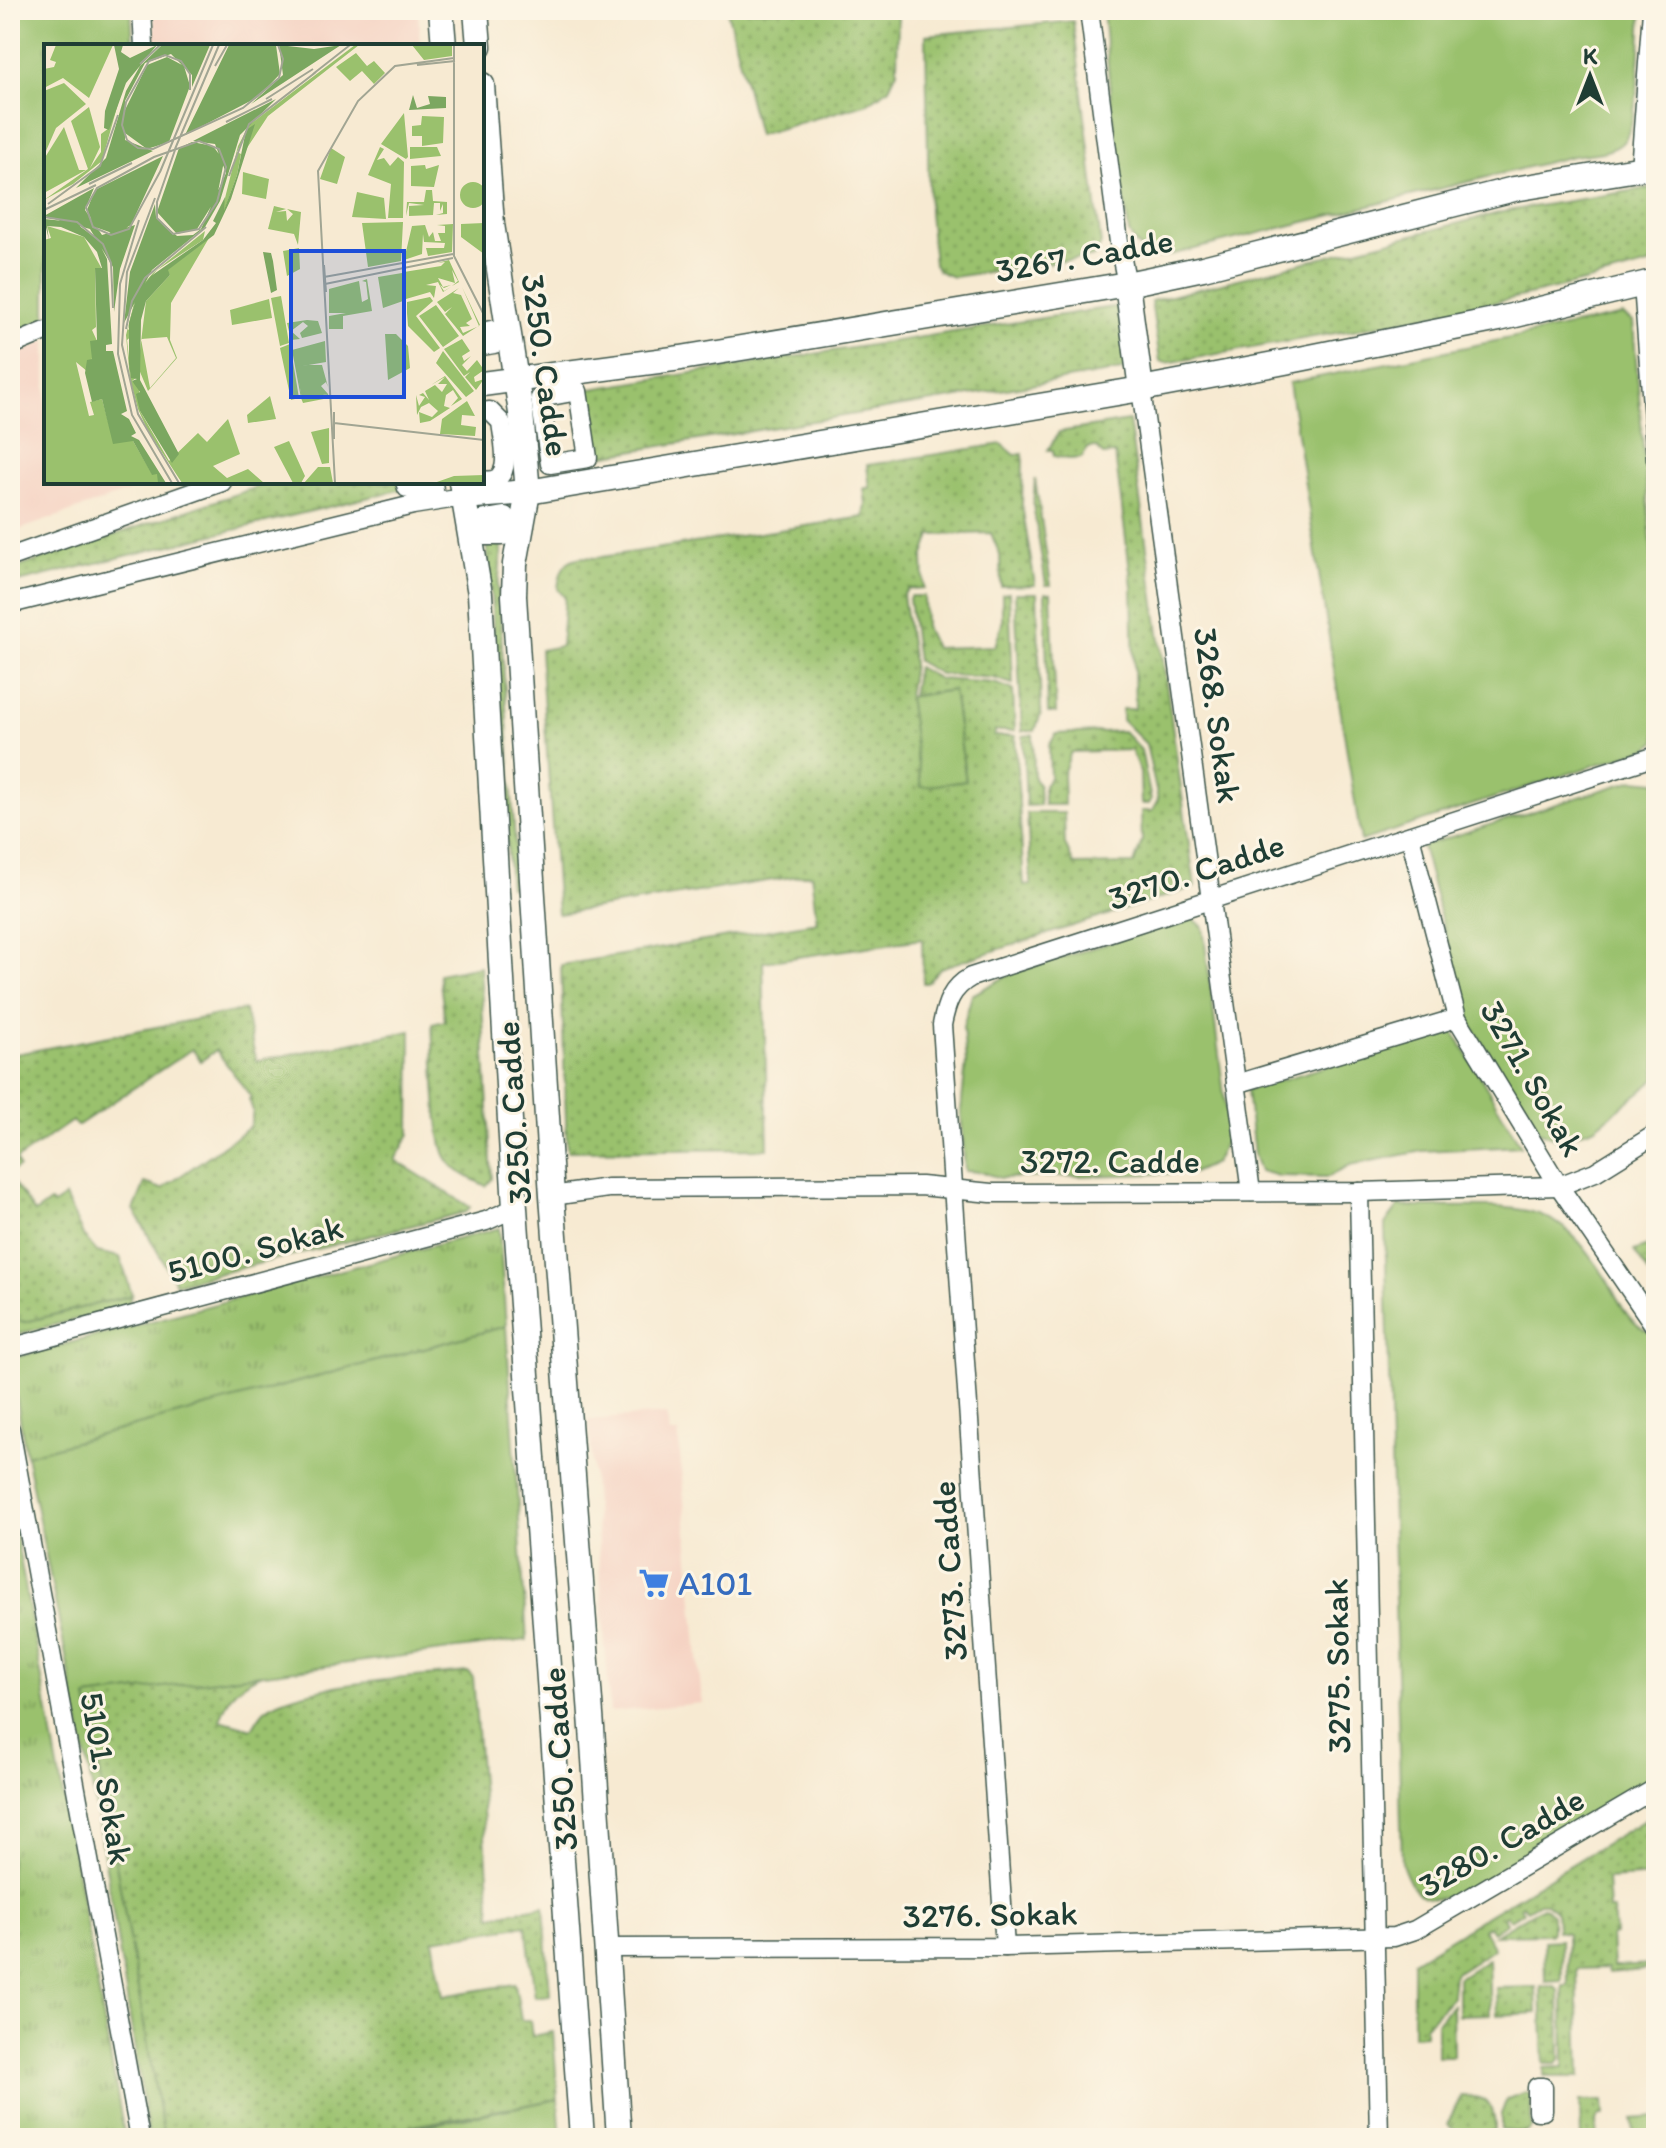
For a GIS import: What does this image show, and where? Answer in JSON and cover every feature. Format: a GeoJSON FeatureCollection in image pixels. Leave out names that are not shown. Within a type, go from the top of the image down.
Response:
{"type":"FeatureCollection","features":[{"type":"Feature","properties":{"kind":"street"},"geometry":{"type":"LineString","coordinates":[[142,10],[144,44]]}},
{"type":"Feature","properties":{"kind":"street"},"geometry":{"type":"LineString","coordinates":[[441,10],[444,44]]}},
{"type":"Feature","properties":{"kind":"street"},"geometry":{"type":"LineString","coordinates":[[476,10],[479,44]]}},
{"type":"Feature","properties":{"kind":"street"},"geometry":{"type":"LineString","coordinates":[[1089,10],[1141,389]]}},
{"type":"Feature","properties":{"kind":"street"},"geometry":{"type":"LineString","coordinates":[[1648,167],[1652,10]]}},
{"type":"Feature","properties":{"kind":"street","name":"3250. Cadde"},"geometry":{"type":"LineString","coordinates":[[484,113],[492,224],[517,379],[528,492],[515,564],[514,596],[552,1196],[619,2138]]}},
{"type":"Feature","properties":{"kind":"street","name":"3267. Cadde"},"geometry":{"type":"LineString","coordinates":[[484,384],[681,358],[1127,284],[1203,268],[1514,189],[1648,167]]}},
{"type":"Feature","properties":{"kind":"street"},"geometry":{"type":"LineString","coordinates":[[10,604],[413,505],[462,489],[528,492],[1141,389],[1499,319],[1650,283],[1656,459]]}},
{"type":"Feature","properties":{"kind":"street"},"geometry":{"type":"LineString","coordinates":[[484,332],[491,330],[494,344],[484,346]]}},
{"type":"Feature","properties":{"kind":"street"},"geometry":{"type":"LineString","coordinates":[[10,346],[44,332]]}},
{"type":"Feature","properties":{"kind":"street","name":"3268. Sokak"},"geometry":{"type":"LineString","coordinates":[[1141,389],[1251,1192]]}},
{"type":"Feature","properties":{"kind":"street"},"geometry":{"type":"LineString","coordinates":[[484,412],[490,411],[501,422],[505,466],[502,476],[496,480],[484,480]]}},
{"type":"Feature","properties":{"kind":"street"},"geometry":{"type":"LineString","coordinates":[[10,557],[216,484]]}},
{"type":"Feature","properties":{"kind":"street"},"geometry":{"type":"LineString","coordinates":[[406,484],[407,488],[434,490],[433,484]]}},
{"type":"Feature","properties":{"kind":"street","name":"3250. Cadde"},"geometry":{"type":"LineString","coordinates":[[462,489],[480,594],[515,1208],[582,2138]]}},
{"type":"Feature","properties":{"kind":"street","name":"3270. Cadde"},"geometry":{"type":"LineString","coordinates":[[956,1191],[942,1025],[950,995],[960,983],[1656,756]]}},
{"type":"Feature","properties":{"kind":"street","name":"3271. Sokak"},"geometry":{"type":"LineString","coordinates":[[1410,836],[1457,1018],[1559,1186],[1656,1328]]}},
{"type":"Feature","properties":{"kind":"street"},"geometry":{"type":"LineString","coordinates":[[1236,1084],[1457,1018]]}},
{"type":"Feature","properties":{"kind":"street","name":"3272. Cadde"},"geometry":{"type":"LineString","coordinates":[[552,1196],[624,1188],[921,1186],[956,1191],[1359,1192],[1559,1186],[1595,1172],[1656,1134]]}},
{"type":"Feature","properties":{"kind":"street","name":"3273. Cadde"},"geometry":{"type":"LineString","coordinates":[[956,1191],[1005,1947]]}},
{"type":"Feature","properties":{"kind":"street","name":"3275. Sokak"},"geometry":{"type":"LineString","coordinates":[[1359,1192],[1379,2138]]}},
{"type":"Feature","properties":{"kind":"street"},"geometry":{"type":"LineString","coordinates":[[515,1208],[552,1196]]}},
{"type":"Feature","properties":{"kind":"street","name":"5100. Sokak"},"geometry":{"type":"LineString","coordinates":[[10,1348],[486,1221],[515,1208]]}},
{"type":"Feature","properties":{"kind":"street","name":"5101. Sokak"},"geometry":{"type":"LineString","coordinates":[[10,1429],[140,2138]]}},
{"type":"Feature","properties":{"kind":"street","name":"3280. Cadde"},"geometry":{"type":"LineString","coordinates":[[1375,1938],[1394,1937],[1415,1930],[1656,1788]]}},
{"type":"Feature","properties":{"kind":"street","name":"3276. Sokak"},"geometry":{"type":"LineString","coordinates":[[605,1948],[1005,1947],[1375,1938]]}},
{"type":"Feature","properties":{"kind":"street"},"geometry":{"type":"LineString","coordinates":[[570,1949],[605,1948]]}},
{"type":"Feature","properties":{"kind":"shaded area"},"geometry":{"type":"Polygon","coordinates":[[[154,10],[418,10],[420,44],[155,44],[154,10]]]}},
{"type":"Feature","properties":{"kind":"shaded area"},"geometry":{"type":"Polygon","coordinates":[[[44,342],[44,484],[150,484],[10,533],[10,357],[44,342]]]}},
{"type":"Feature","properties":{"kind":"shaded area"},"geometry":{"type":"Polygon","coordinates":[[[667,1414],[669,1433],[678,1433],[702,1703],[610,1712],[589,1420],[667,1414]]]}},
{"type":"Feature","properties":{"kind":"green space"},"geometry":{"type":"Polygon","coordinates":[[[10,10],[131,10],[133,44],[44,44],[44,320],[10,335],[10,10]]]}},
{"type":"Feature","properties":{"kind":"green space"},"geometry":{"type":"Polygon","coordinates":[[[727,10],[898,10],[897,71],[889,88],[868,103],[758,135],[727,10]]]}},
{"type":"Feature","properties":{"kind":"green space"},"geometry":{"type":"Polygon","coordinates":[[[1103,10],[1642,10],[1638,81],[1632,120],[1621,144],[1605,151],[1573,156],[1158,258],[1141,249],[1129,233],[1111,102],[1103,10]]]}},
{"type":"Feature","properties":{"kind":"green space"},"geometry":{"type":"Polygon","coordinates":[[[1073,21],[1101,244],[1095,256],[953,277],[938,271],[934,264],[929,213],[926,35],[1073,21]]]}},
{"type":"Feature","properties":{"kind":"green space"},"geometry":{"type":"Polygon","coordinates":[[[1656,187],[1656,263],[1535,294],[1412,319],[1166,363],[1160,361],[1151,301],[1507,211],[1656,187]]]}},
{"type":"Feature","properties":{"kind":"green space"},"geometry":{"type":"Polygon","coordinates":[[[1119,306],[1128,369],[588,458],[578,391],[1119,306]]]}},
{"type":"Feature","properties":{"kind":"green space"},"geometry":{"type":"Polygon","coordinates":[[[1623,315],[1633,322],[1656,608],[1656,742],[1648,748],[1361,841],[1289,383],[1623,315]]]}},
{"type":"Feature","properties":{"kind":"green space"},"geometry":{"type":"Polygon","coordinates":[[[1129,421],[1195,887],[940,968],[927,983],[923,983],[922,939],[763,962],[768,1149],[567,1151],[561,965],[817,922],[811,874],[558,914],[540,650],[561,646],[565,598],[558,589],[564,567],[572,559],[864,517],[864,488],[870,488],[867,465],[1002,444],[1015,455],[1023,454],[1022,505],[1035,585],[1001,586],[1000,555],[991,533],[931,535],[923,558],[924,588],[908,589],[903,595],[913,664],[908,697],[921,787],[966,781],[953,690],[912,696],[917,667],[939,679],[994,683],[1013,690],[1015,731],[995,731],[994,736],[1015,736],[1024,886],[1031,885],[1027,813],[1064,813],[1065,844],[1074,865],[1134,864],[1142,841],[1141,811],[1152,811],[1158,800],[1146,744],[1122,720],[1122,709],[1135,709],[1132,586],[1115,454],[1103,455],[1096,447],[1087,448],[1082,458],[1069,459],[1054,456],[1053,450],[1048,450],[1059,432],[1129,421]]]}},
{"type":"Feature","properties":{"kind":"green space"},"geometry":{"type":"Polygon","coordinates":[[[1035,479],[1051,585],[1046,585],[1033,505],[1035,479]]]}},
{"type":"Feature","properties":{"kind":"green space"},"geometry":{"type":"Polygon","coordinates":[[[266,484],[406,484],[407,488],[10,584],[10,570],[266,484]]]}},
{"type":"Feature","properties":{"kind":"green space"},"geometry":{"type":"Polygon","coordinates":[[[503,536],[498,586],[518,887],[510,887],[485,537],[503,536]]]}},
{"type":"Feature","properties":{"kind":"green space"},"geometry":{"type":"Polygon","coordinates":[[[1009,593],[1013,684],[994,678],[940,674],[917,661],[911,596],[924,596],[925,627],[935,648],[995,646],[1002,624],[1002,594],[1009,593]]]}},
{"type":"Feature","properties":{"kind":"green space"},"geometry":{"type":"Polygon","coordinates":[[[1015,593],[1037,593],[1041,713],[1035,731],[1022,731],[1015,593]]]}},
{"type":"Feature","properties":{"kind":"green space"},"geometry":{"type":"Polygon","coordinates":[[[1045,593],[1051,593],[1056,713],[1048,713],[1045,593]]]}},
{"type":"Feature","properties":{"kind":"green space"},"geometry":{"type":"Polygon","coordinates":[[[953,690],[966,781],[921,788],[908,697],[953,690]]]}},
{"type":"Feature","properties":{"kind":"green space"},"geometry":{"type":"Polygon","coordinates":[[[1123,731],[1141,750],[1151,800],[1149,804],[1141,804],[1140,772],[1131,750],[1071,752],[1063,774],[1064,805],[1044,805],[1044,785],[1050,778],[1049,746],[1056,734],[1123,731]]]}},
{"type":"Feature","properties":{"kind":"green space"},"geometry":{"type":"Polygon","coordinates":[[[1033,735],[1034,779],[1039,785],[1040,805],[1026,806],[1023,736],[1033,735]]]}},
{"type":"Feature","properties":{"kind":"green space"},"geometry":{"type":"Polygon","coordinates":[[[1634,780],[1656,782],[1656,1079],[1596,1127],[1559,1140],[1538,1131],[1472,1026],[1422,846],[1634,780]]]}},
{"type":"Feature","properties":{"kind":"green space"},"geometry":{"type":"Polygon","coordinates":[[[1192,917],[1203,927],[1229,1135],[1215,1163],[1193,1173],[1000,1178],[965,1171],[961,1110],[966,1063],[963,1027],[972,995],[1012,973],[1192,917]]]}},
{"type":"Feature","properties":{"kind":"green space"},"geometry":{"type":"Polygon","coordinates":[[[480,966],[492,1179],[486,1186],[454,1167],[442,1147],[432,1024],[445,1021],[439,974],[480,966]]]}},
{"type":"Feature","properties":{"kind":"green space"},"geometry":{"type":"Polygon","coordinates":[[[245,1010],[256,1061],[411,1031],[410,1134],[395,1160],[470,1207],[466,1212],[176,1284],[134,1210],[145,1183],[162,1189],[250,1127],[253,1111],[251,1097],[216,1050],[201,1061],[192,1049],[77,1126],[72,1121],[16,1160],[19,1167],[10,1173],[10,1055],[245,1010]]]}},
{"type":"Feature","properties":{"kind":"green space"},"geometry":{"type":"Polygon","coordinates":[[[1452,1029],[1521,1146],[1423,1151],[1350,1165],[1328,1177],[1278,1176],[1260,1171],[1254,1155],[1247,1090],[1452,1029]]]}},
{"type":"Feature","properties":{"kind":"green space"},"geometry":{"type":"Polygon","coordinates":[[[10,1178],[35,1213],[50,1202],[53,1205],[65,1197],[84,1237],[97,1252],[120,1257],[132,1295],[25,1322],[10,1318],[10,1178]]]}},
{"type":"Feature","properties":{"kind":"green space"},"geometry":{"type":"Polygon","coordinates":[[[1399,1206],[1495,1207],[1546,1217],[1564,1228],[1586,1251],[1631,1319],[1656,1334],[1656,1774],[1465,1892],[1432,1899],[1418,1893],[1402,1864],[1385,1224],[1399,1206]]]}},
{"type":"Feature","properties":{"kind":"green space"},"geometry":{"type":"Polygon","coordinates":[[[499,1228],[506,1326],[26,1455],[10,1359],[499,1228]]]}},
{"type":"Feature","properties":{"kind":"green space"},"geometry":{"type":"Polygon","coordinates":[[[1656,1243],[1656,1284],[1634,1251],[1656,1243]]]}},
{"type":"Feature","properties":{"kind":"green space"},"geometry":{"type":"Polygon","coordinates":[[[132,1295],[126,1307],[10,1336],[10,1318],[25,1322],[132,1295]]]}},
{"type":"Feature","properties":{"kind":"green space"},"geometry":{"type":"Polygon","coordinates":[[[506,1326],[527,1640],[87,1697],[164,2138],[149,2138],[98,1817],[26,1455],[506,1326]]]}},
{"type":"Feature","properties":{"kind":"green space"},"geometry":{"type":"Polygon","coordinates":[[[10,1503],[125,2138],[10,2138],[10,1503]]]}},
{"type":"Feature","properties":{"kind":"green space"},"geometry":{"type":"Polygon","coordinates":[[[468,1672],[473,1677],[491,1916],[544,1906],[550,1995],[535,1997],[526,1925],[433,1940],[443,1996],[515,1984],[521,2020],[530,2020],[532,2036],[553,2032],[558,2099],[349,2138],[164,2138],[87,1697],[261,1674],[234,1692],[220,1720],[252,1729],[266,1709],[306,1693],[362,1683],[468,1672]]]}},
{"type":"Feature","properties":{"kind":"green space"},"geometry":{"type":"Polygon","coordinates":[[[1656,1813],[1656,1876],[1607,1879],[1609,1910],[1613,1910],[1615,1934],[1611,1935],[1613,1967],[1656,1965],[1656,1969],[1608,1973],[1607,1968],[1577,1969],[1580,2077],[1544,2077],[1544,2068],[1564,2067],[1563,1986],[1568,1986],[1567,1933],[1557,1931],[1556,1911],[1546,1903],[1539,1903],[1527,1910],[1522,1905],[1523,1912],[1510,1920],[1506,1915],[1503,1917],[1506,1923],[1492,1932],[1488,1926],[1483,1930],[1494,1948],[1454,1974],[1452,1997],[1425,2026],[1425,2034],[1413,2035],[1413,1961],[1656,1813]]]}},
{"type":"Feature","properties":{"kind":"green space"},"geometry":{"type":"Polygon","coordinates":[[[1542,1907],[1552,1914],[1552,1932],[1549,1934],[1494,1935],[1542,1907]]]}},
{"type":"Feature","properties":{"kind":"green space"},"geometry":{"type":"Polygon","coordinates":[[[1561,1940],[1562,1981],[1545,1982],[1544,1941],[1561,1940]]]}},
{"type":"Feature","properties":{"kind":"green space"},"geometry":{"type":"Polygon","coordinates":[[[1488,1959],[1490,2014],[1458,2015],[1458,1978],[1488,1959]]]}},
{"type":"Feature","properties":{"kind":"green space"},"geometry":{"type":"Polygon","coordinates":[[[1536,1987],[1537,2013],[1497,2015],[1496,1988],[1536,1987]]]}},
{"type":"Feature","properties":{"kind":"green space"},"geometry":{"type":"Polygon","coordinates":[[[1541,1987],[1559,1990],[1560,2059],[1557,2064],[1544,2064],[1541,1987]]]}},
{"type":"Feature","properties":{"kind":"green space"},"geometry":{"type":"Polygon","coordinates":[[[1452,2005],[1453,2056],[1437,2056],[1437,2022],[1452,2005]]]}},
{"type":"Feature","properties":{"kind":"green space"},"geometry":{"type":"Polygon","coordinates":[[[1526,2092],[1531,2095],[1531,2128],[1525,2133],[1501,2130],[1501,2114],[1507,2099],[1526,2092]]]}},
{"type":"Feature","properties":{"kind":"green space"},"geometry":{"type":"Polygon","coordinates":[[[1461,2096],[1488,2103],[1495,2130],[1470,2136],[1447,2125],[1461,2096]]]}},
{"type":"Feature","properties":{"kind":"green space"},"geometry":{"type":"Polygon","coordinates":[[[558,2099],[561,2138],[365,2138],[558,2099]]]}},
{"type":"Feature","properties":{"kind":"green space"},"geometry":{"type":"Polygon","coordinates":[[[1580,2101],[1603,2101],[1604,2115],[1596,2121],[1597,2138],[1581,2138],[1580,2101]]]}},
{"type":"Feature","properties":{"kind":"green space"},"geometry":{"type":"Polygon","coordinates":[[[1656,2117],[1656,2138],[1634,2138],[1633,2119],[1656,2117]]]}},
{"type":"Feature","properties":{"kind":"place","name":"A101"},"geometry":{"type":"Point","coordinates":[654,1583]}}]}
